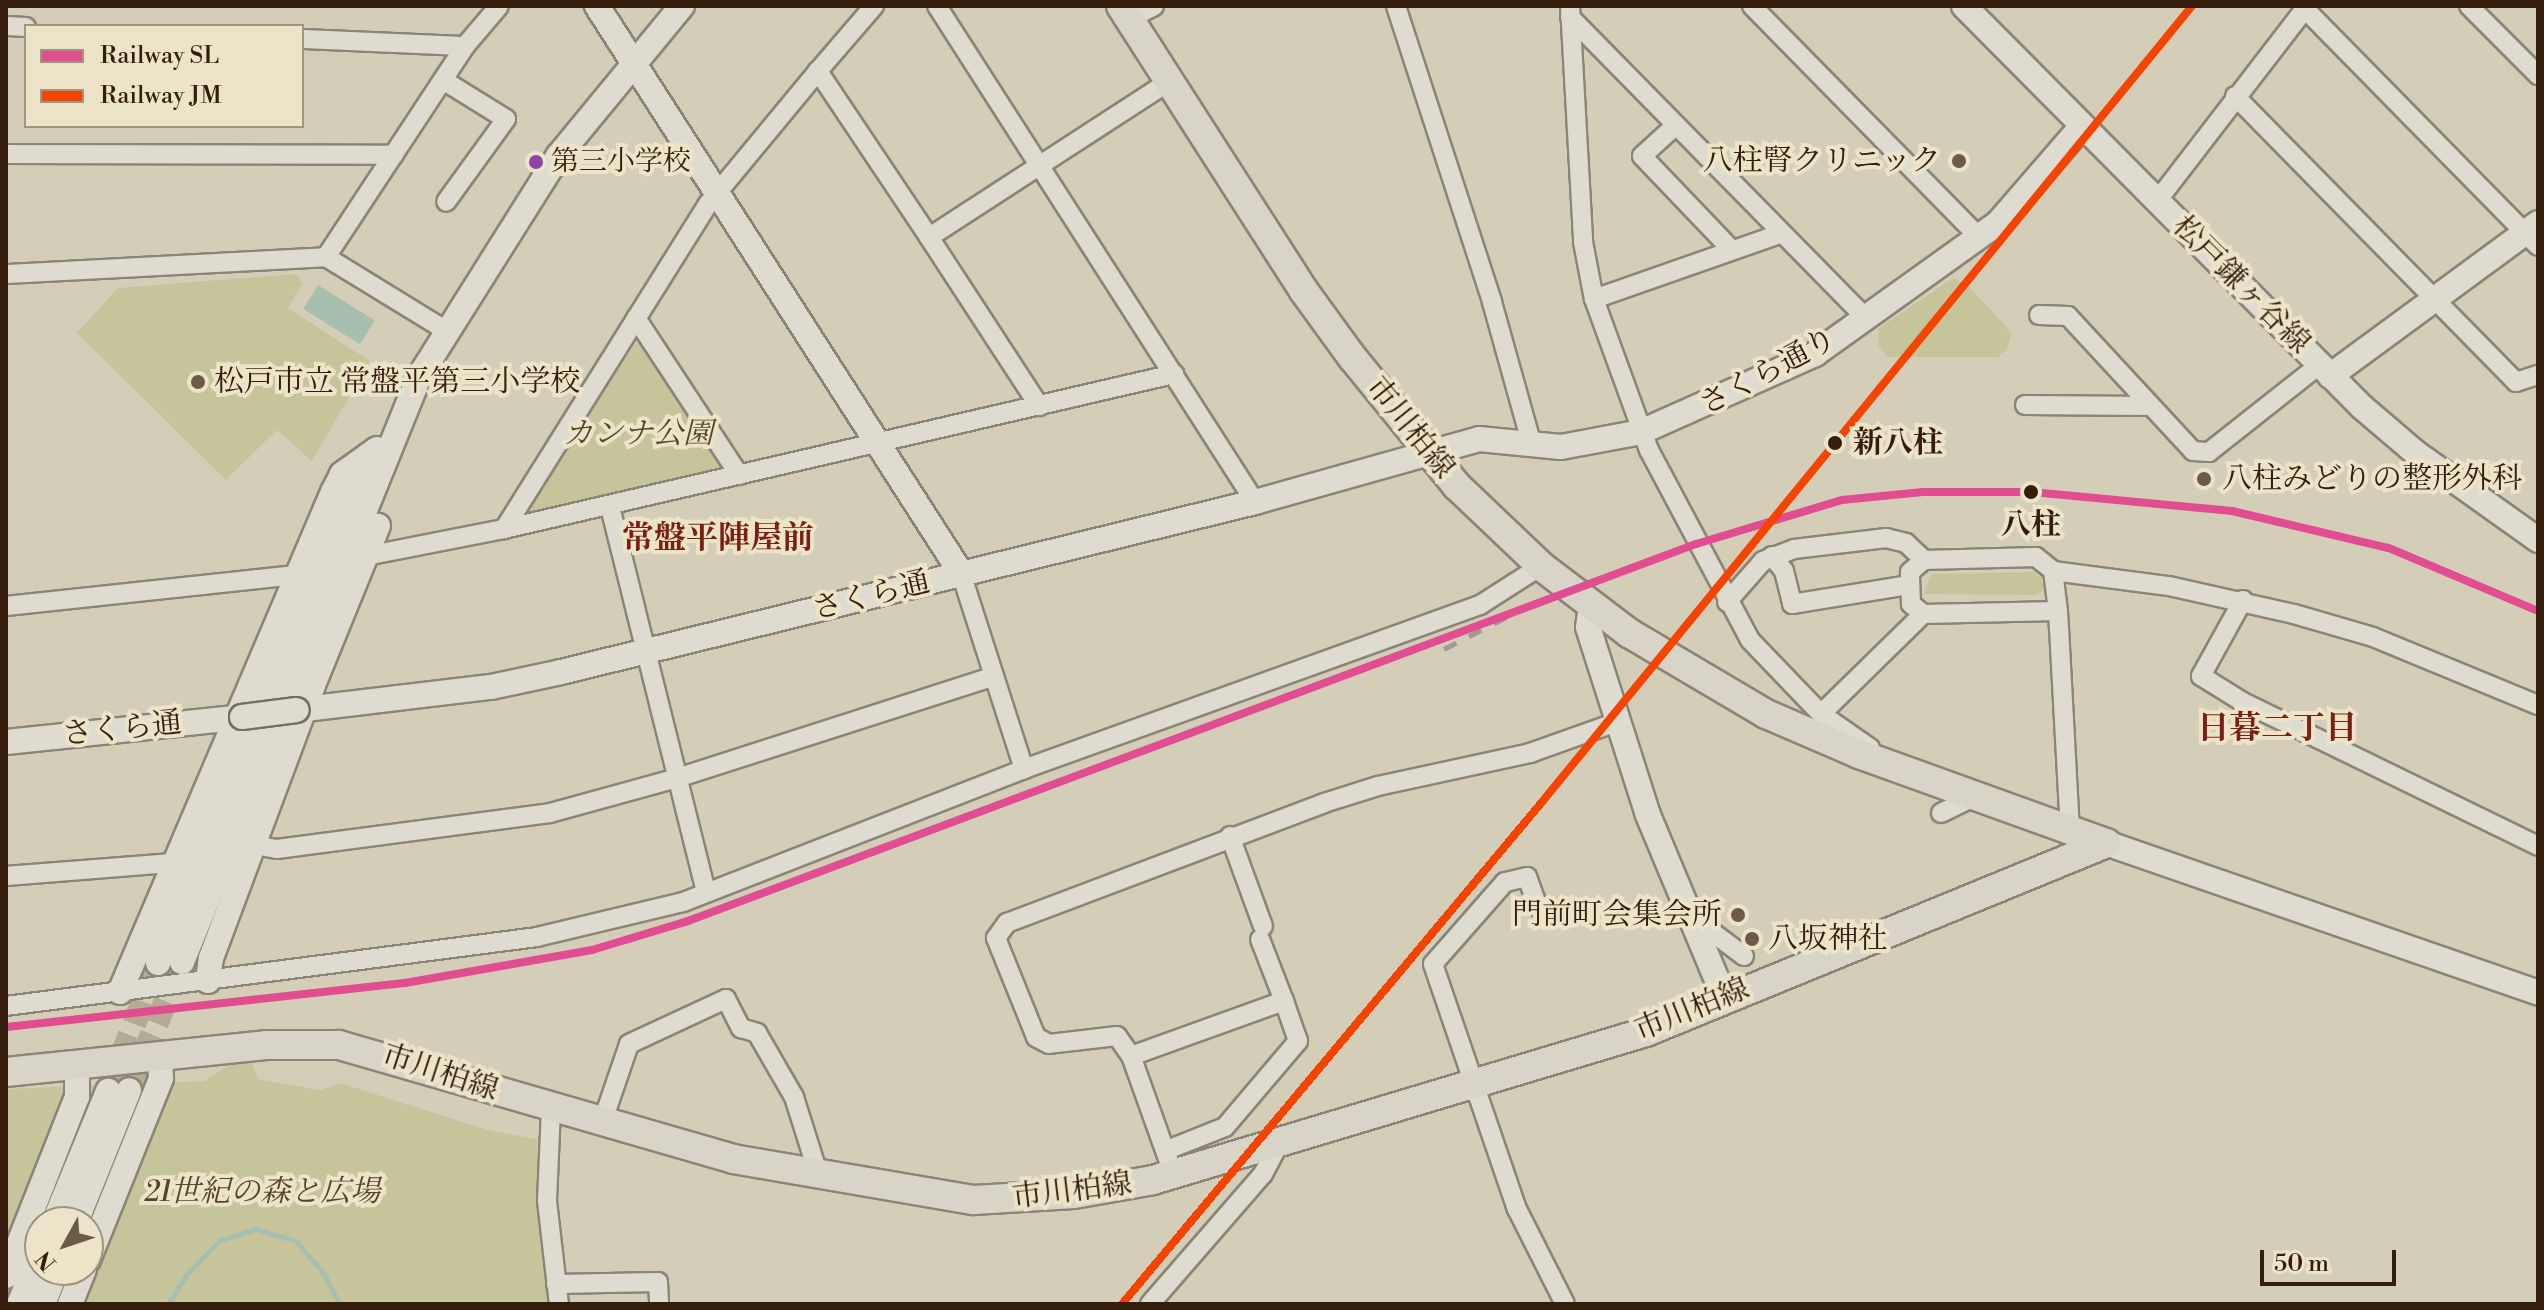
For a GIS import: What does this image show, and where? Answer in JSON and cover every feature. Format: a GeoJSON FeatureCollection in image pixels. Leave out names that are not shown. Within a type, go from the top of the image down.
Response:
{"type":"FeatureCollection","features":[{"type":"Feature","properties":{"kind":"main road","name":"市川柏線"},"geometry":{"type":"LineString","coordinates":[[1125,13],[1304,291],[1457,486],[1541,566],[1591,606],[1724,693],[1808,735],[2106,843]]}},
{"type":"Feature","properties":{"kind":"main road","name":"市川柏線"},"geometry":{"type":"LineString","coordinates":[[6,1072],[266,1045],[339,1045],[376,1051],[551,1109],[733,1159],[934,1196],[1008,1200],[1074,1194],[1177,1163],[1271,1141],[1646,1032],[1724,997],[1985,897],[2106,843]]}},
{"type":"Feature","properties":{"kind":"street"},"geometry":{"type":"LineString","coordinates":[[326,257],[465,46],[499,6]]}},
{"type":"Feature","properties":{"kind":"street"},"geometry":{"type":"LineString","coordinates":[[597,6],[961,573],[1024,769]]}},
{"type":"Feature","properties":{"kind":"street"},"geometry":{"type":"LineString","coordinates":[[404,412],[377,449],[170,962],[404,412],[445,330],[559,155],[682,6]]}},
{"type":"Feature","properties":{"kind":"street"},"geometry":{"type":"LineString","coordinates":[[504,529],[718,191],[874,6]]}},
{"type":"Feature","properties":{"kind":"street"},"geometry":{"type":"LineString","coordinates":[[937,6],[1255,502]]}},
{"type":"Feature","properties":{"kind":"street"},"geometry":{"type":"LineString","coordinates":[[1125,13],[1154,6]]}},
{"type":"Feature","properties":{"kind":"street"},"geometry":{"type":"LineString","coordinates":[[1396,6],[1496,316],[1532,445]]}},
{"type":"Feature","properties":{"kind":"street"},"geometry":{"type":"LineString","coordinates":[[1752,6],[1979,237]]}},
{"type":"Feature","properties":{"kind":"street","name":"松戸鎌ヶ谷線"},"geometry":{"type":"LineString","coordinates":[[1964,6],[2324,370],[2416,453],[2538,540]]}},
{"type":"Feature","properties":{"kind":"street"},"geometry":{"type":"LineString","coordinates":[[2469,6],[2538,75]]}},
{"type":"Feature","properties":{"kind":"street"},"geometry":{"type":"LineString","coordinates":[[2039,315],[2068,316],[2193,451],[2209,452],[2324,370],[2534,234],[2306,8],[2235,96],[2157,201]]}},
{"type":"Feature","properties":{"kind":"street"},"geometry":{"type":"LineString","coordinates":[[1570,12],[1866,318]]}},
{"type":"Feature","properties":{"kind":"street"},"geometry":{"type":"LineString","coordinates":[[1570,12],[1583,242],[1594,299],[1641,432],[1727,602],[1772,666],[1821,714],[1913,774]]}},
{"type":"Feature","properties":{"kind":"street"},"geometry":{"type":"LineString","coordinates":[[304,39],[465,46]]}},
{"type":"Feature","properties":{"kind":"street"},"geometry":{"type":"LineString","coordinates":[[818,71],[1039,406]]}},
{"type":"Feature","properties":{"kind":"street"},"geometry":{"type":"LineString","coordinates":[[443,80],[506,119],[446,202]]}},
{"type":"Feature","properties":{"kind":"street"},"geometry":{"type":"LineString","coordinates":[[929,237],[1168,82]]}},
{"type":"Feature","properties":{"kind":"street"},"geometry":{"type":"LineString","coordinates":[[2235,96],[2516,382],[2538,375]]}},
{"type":"Feature","properties":{"kind":"street"},"geometry":{"type":"LineString","coordinates":[[1676,125],[1642,156],[1731,249]]}},
{"type":"Feature","properties":{"kind":"street","name":"さくら通り"},"geometry":{"type":"LineString","coordinates":[[1431,453],[1479,439],[1532,445],[1586,444],[1641,432],[1790,368],[1866,318],[1998,223],[2082,126]]}},
{"type":"Feature","properties":{"kind":"street"},"geometry":{"type":"LineString","coordinates":[[6,154],[394,155]]}},
{"type":"Feature","properties":{"kind":"street"},"geometry":{"type":"LineString","coordinates":[[1594,299],[1782,233]]}},
{"type":"Feature","properties":{"kind":"street"},"geometry":{"type":"LineString","coordinates":[[6,274],[326,257],[445,330]]}},
{"type":"Feature","properties":{"kind":"street"},"geometry":{"type":"LineString","coordinates":[[636,318],[739,475]]}},
{"type":"Feature","properties":{"kind":"street"},"geometry":{"type":"LineString","coordinates":[[366,556],[610,507],[1174,374]]}},
{"type":"Feature","properties":{"kind":"street"},"geometry":{"type":"LineString","coordinates":[[2025,405],[2151,406]]}},
{"type":"Feature","properties":{"kind":"street"},"geometry":{"type":"LineString","coordinates":[[208,981],[211,958],[301,710],[400,476],[404,412]]}},
{"type":"Feature","properties":{"kind":"street"},"geometry":{"type":"LineString","coordinates":[[120,992],[342,474],[377,449]]}},
{"type":"Feature","properties":{"kind":"street","name":"さくら通"},"geometry":{"type":"LineString","coordinates":[[6,742],[491,687],[646,653],[1255,502],[1431,453]]}},
{"type":"Feature","properties":{"kind":"street"},"geometry":{"type":"LineString","coordinates":[[610,507],[706,892]]}},
{"type":"Feature","properties":{"kind":"street"},"geometry":{"type":"LineString","coordinates":[[1727,602],[1752,572],[1772,556],[1794,549],[1886,538],[1906,543],[1924,560]]}},
{"type":"Feature","properties":{"kind":"street"},"geometry":{"type":"LineString","coordinates":[[1772,556],[1784,571],[1792,604],[1909,585]]}},
{"type":"Feature","properties":{"kind":"street"},"geometry":{"type":"LineString","coordinates":[[2058,611],[1923,614],[1911,604],[1910,572],[1924,560],[2036,557],[2053,571],[2243,600],[2373,637],[2538,705]]}},
{"type":"Feature","properties":{"kind":"street"},"geometry":{"type":"LineString","coordinates":[[6,1006],[589,928],[706,892],[1024,769],[1480,605],[1541,566]]}},
{"type":"Feature","properties":{"kind":"street"},"geometry":{"type":"LineString","coordinates":[[2053,571],[2070,829]]}},
{"type":"Feature","properties":{"kind":"street"},"geometry":{"type":"LineString","coordinates":[[6,606],[298,575]]}},
{"type":"Feature","properties":{"kind":"street"},"geometry":{"type":"LineString","coordinates":[[2243,600],[2201,676],[2243,702],[2538,846]]}},
{"type":"Feature","properties":{"kind":"street"},"geometry":{"type":"LineString","coordinates":[[1591,606],[1588,627],[1617,722],[1690,923],[1724,997]]}},
{"type":"Feature","properties":{"kind":"street"},"geometry":{"type":"LineString","coordinates":[[1821,714],[1923,614]]}},
{"type":"Feature","properties":{"kind":"street"},"geometry":{"type":"LineString","coordinates":[[254,845],[277,849],[550,813],[677,778],[992,677]]}},
{"type":"Feature","properties":{"kind":"street"},"geometry":{"type":"LineString","coordinates":[[1230,836],[1298,1041],[1225,1127],[1177,1163],[1131,1056],[1117,1036],[1049,1044],[1036,1037],[996,938],[1000,930],[1230,836],[1378,786],[1530,753],[1617,722]]}},
{"type":"Feature","properties":{"kind":"street"},"geometry":{"type":"LineString","coordinates":[[1941,813],[1976,796]]}},
{"type":"Feature","properties":{"kind":"street"},"geometry":{"type":"LineString","coordinates":[[2106,843],[2538,993]]}},
{"type":"Feature","properties":{"kind":"street"},"geometry":{"type":"LineString","coordinates":[[6,876],[173,863]]}},
{"type":"Feature","properties":{"kind":"street"},"geometry":{"type":"LineString","coordinates":[[1538,907],[1527,877],[1505,882],[1433,964],[1517,1209],[1565,1304]]}},
{"type":"Feature","properties":{"kind":"street"},"geometry":{"type":"LineString","coordinates":[[1690,923],[1704,926],[1744,956]]}},
{"type":"Feature","properties":{"kind":"street"},"geometry":{"type":"LineString","coordinates":[[602,1123],[629,1044],[726,999],[741,1028],[757,1033],[794,1097],[818,1173]]}},
{"type":"Feature","properties":{"kind":"street"},"geometry":{"type":"LineString","coordinates":[[1131,1056],[1284,1001]]}},
{"type":"Feature","properties":{"kind":"street"},"geometry":{"type":"LineString","coordinates":[[104,1220],[161,1078],[160,1057]]}},
{"type":"Feature","properties":{"kind":"street"},"geometry":{"type":"LineString","coordinates":[[6,1276],[77,1097],[77,1066]]}},
{"type":"Feature","properties":{"kind":"street"},"geometry":{"type":"LineString","coordinates":[[62,1206],[118,1090],[81,1206]]}},
{"type":"Feature","properties":{"kind":"street"},"geometry":{"type":"LineString","coordinates":[[551,1109],[547,1201],[559,1304]]}},
{"type":"Feature","properties":{"kind":"street"},"geometry":{"type":"LineString","coordinates":[[1150,1304],[1263,1174],[1271,1141]]}},
{"type":"Feature","properties":{"kind":"street"},"geometry":{"type":"LineString","coordinates":[[556,1284],[658,1282],[659,1304]]}},
{"type":"Feature","properties":{"kind":"green space"},"geometry":{"type":"Polygon","coordinates":[[[295,274],[303,283],[288,308],[370,361],[312,461],[277,430],[226,480],[77,333],[118,288],[295,274]]]}},
{"type":"Feature","properties":{"kind":"green space"},"geometry":{"type":"Polygon","coordinates":[[[1953,278],[1966,284],[2006,326],[2011,335],[2007,350],[1998,357],[1888,357],[1878,345],[1879,328],[1953,278]]]}},
{"type":"Feature","properties":{"kind":"green space","name":"カンナ公園"},"geometry":{"type":"Polygon","coordinates":[[[640,337],[722,470],[530,515],[528,505],[640,337]]]}},
{"type":"Feature","properties":{"kind":"green space"},"geometry":{"type":"Polygon","coordinates":[[[2033,572],[2041,577],[2044,590],[2036,595],[1924,594],[1931,574],[2033,572]]]}},
{"type":"Feature","properties":{"kind":"green space","name":"21世紀の森と広場"},"geometry":{"type":"Polygon","coordinates":[[[249,1054],[258,1079],[321,1090],[340,1083],[491,1131],[537,1139],[548,1304],[6,1304],[6,1089],[204,1081],[249,1054]]]}},
{"type":"Feature","properties":{"kind":"shaded area"},"geometry":{"type":"Polygon","coordinates":[[[318,285],[375,321],[360,344],[303,309],[318,285]]]}},
{"type":"Feature","properties":{"kind":"waterway"},"geometry":{"type":"LineString","coordinates":[[168,1304],[186,1275],[220,1240],[256,1229],[296,1241],[324,1274],[339,1304]]}},
{"type":"Feature","properties":{"kind":"tunnel"},"geometry":{"type":"LineString","coordinates":[[129,1090],[182,962]]}},
{"type":"Feature","properties":{"kind":"tunnel"},"geometry":{"type":"LineString","coordinates":[[108,1091],[158,963]]}},
{"type":"Feature","properties":{"kind":"railway"},"geometry":{"type":"LineString","coordinates":[[1444,649],[1512,614]]}},
{"type":"Feature","properties":{"kind":"rail line","name":"JM"},"geometry":{"type":"LineString","coordinates":[[1122,1304],[1542,802],[2192,6]]}},
{"type":"Feature","properties":{"kind":"rail line","name":"SL"},"geometry":{"type":"LineString","coordinates":[[6,1027],[405,983],[592,950],[688,921],[1696,544],[1842,500],[1923,492],[2032,492],[2232,511],[2389,548],[2538,611]]}},
{"type":"Feature","properties":{"kind":"place","name":"八柱腎クリニック"},"geometry":{"type":"Point","coordinates":[1959,161]}},
{"type":"Feature","properties":{"kind":"place","name":"第三小学校"},"geometry":{"type":"Point","coordinates":[536,162]}},
{"type":"Feature","properties":{"kind":"place","name":"松戸市立 常盤平第三小学校"},"geometry":{"type":"Point","coordinates":[198,382]}},
{"type":"Feature","properties":{"kind":"place","name":"新八柱"},"geometry":{"type":"Point","coordinates":[1835,443]}},
{"type":"Feature","properties":{"kind":"place","name":"八柱みどりの整形外科"},"geometry":{"type":"Point","coordinates":[2204,479]}},
{"type":"Feature","properties":{"kind":"place","name":"八柱"},"geometry":{"type":"Point","coordinates":[2031,492]}},
{"type":"Feature","properties":{"kind":"place","name":"門前町会集会所"},"geometry":{"type":"Point","coordinates":[1738,915]}},
{"type":"Feature","properties":{"kind":"place","name":"八坂神社"},"geometry":{"type":"Point","coordinates":[1752,939]}},
{"type":"Feature","properties":{"kind":"district","name":"常盤平陣屋前"},"geometry":{"type":"Point","coordinates":[718,538]}},
{"type":"Feature","properties":{"kind":"district","name":"日暮二丁目"},"geometry":{"type":"Point","coordinates":[2277,728]}}]}
